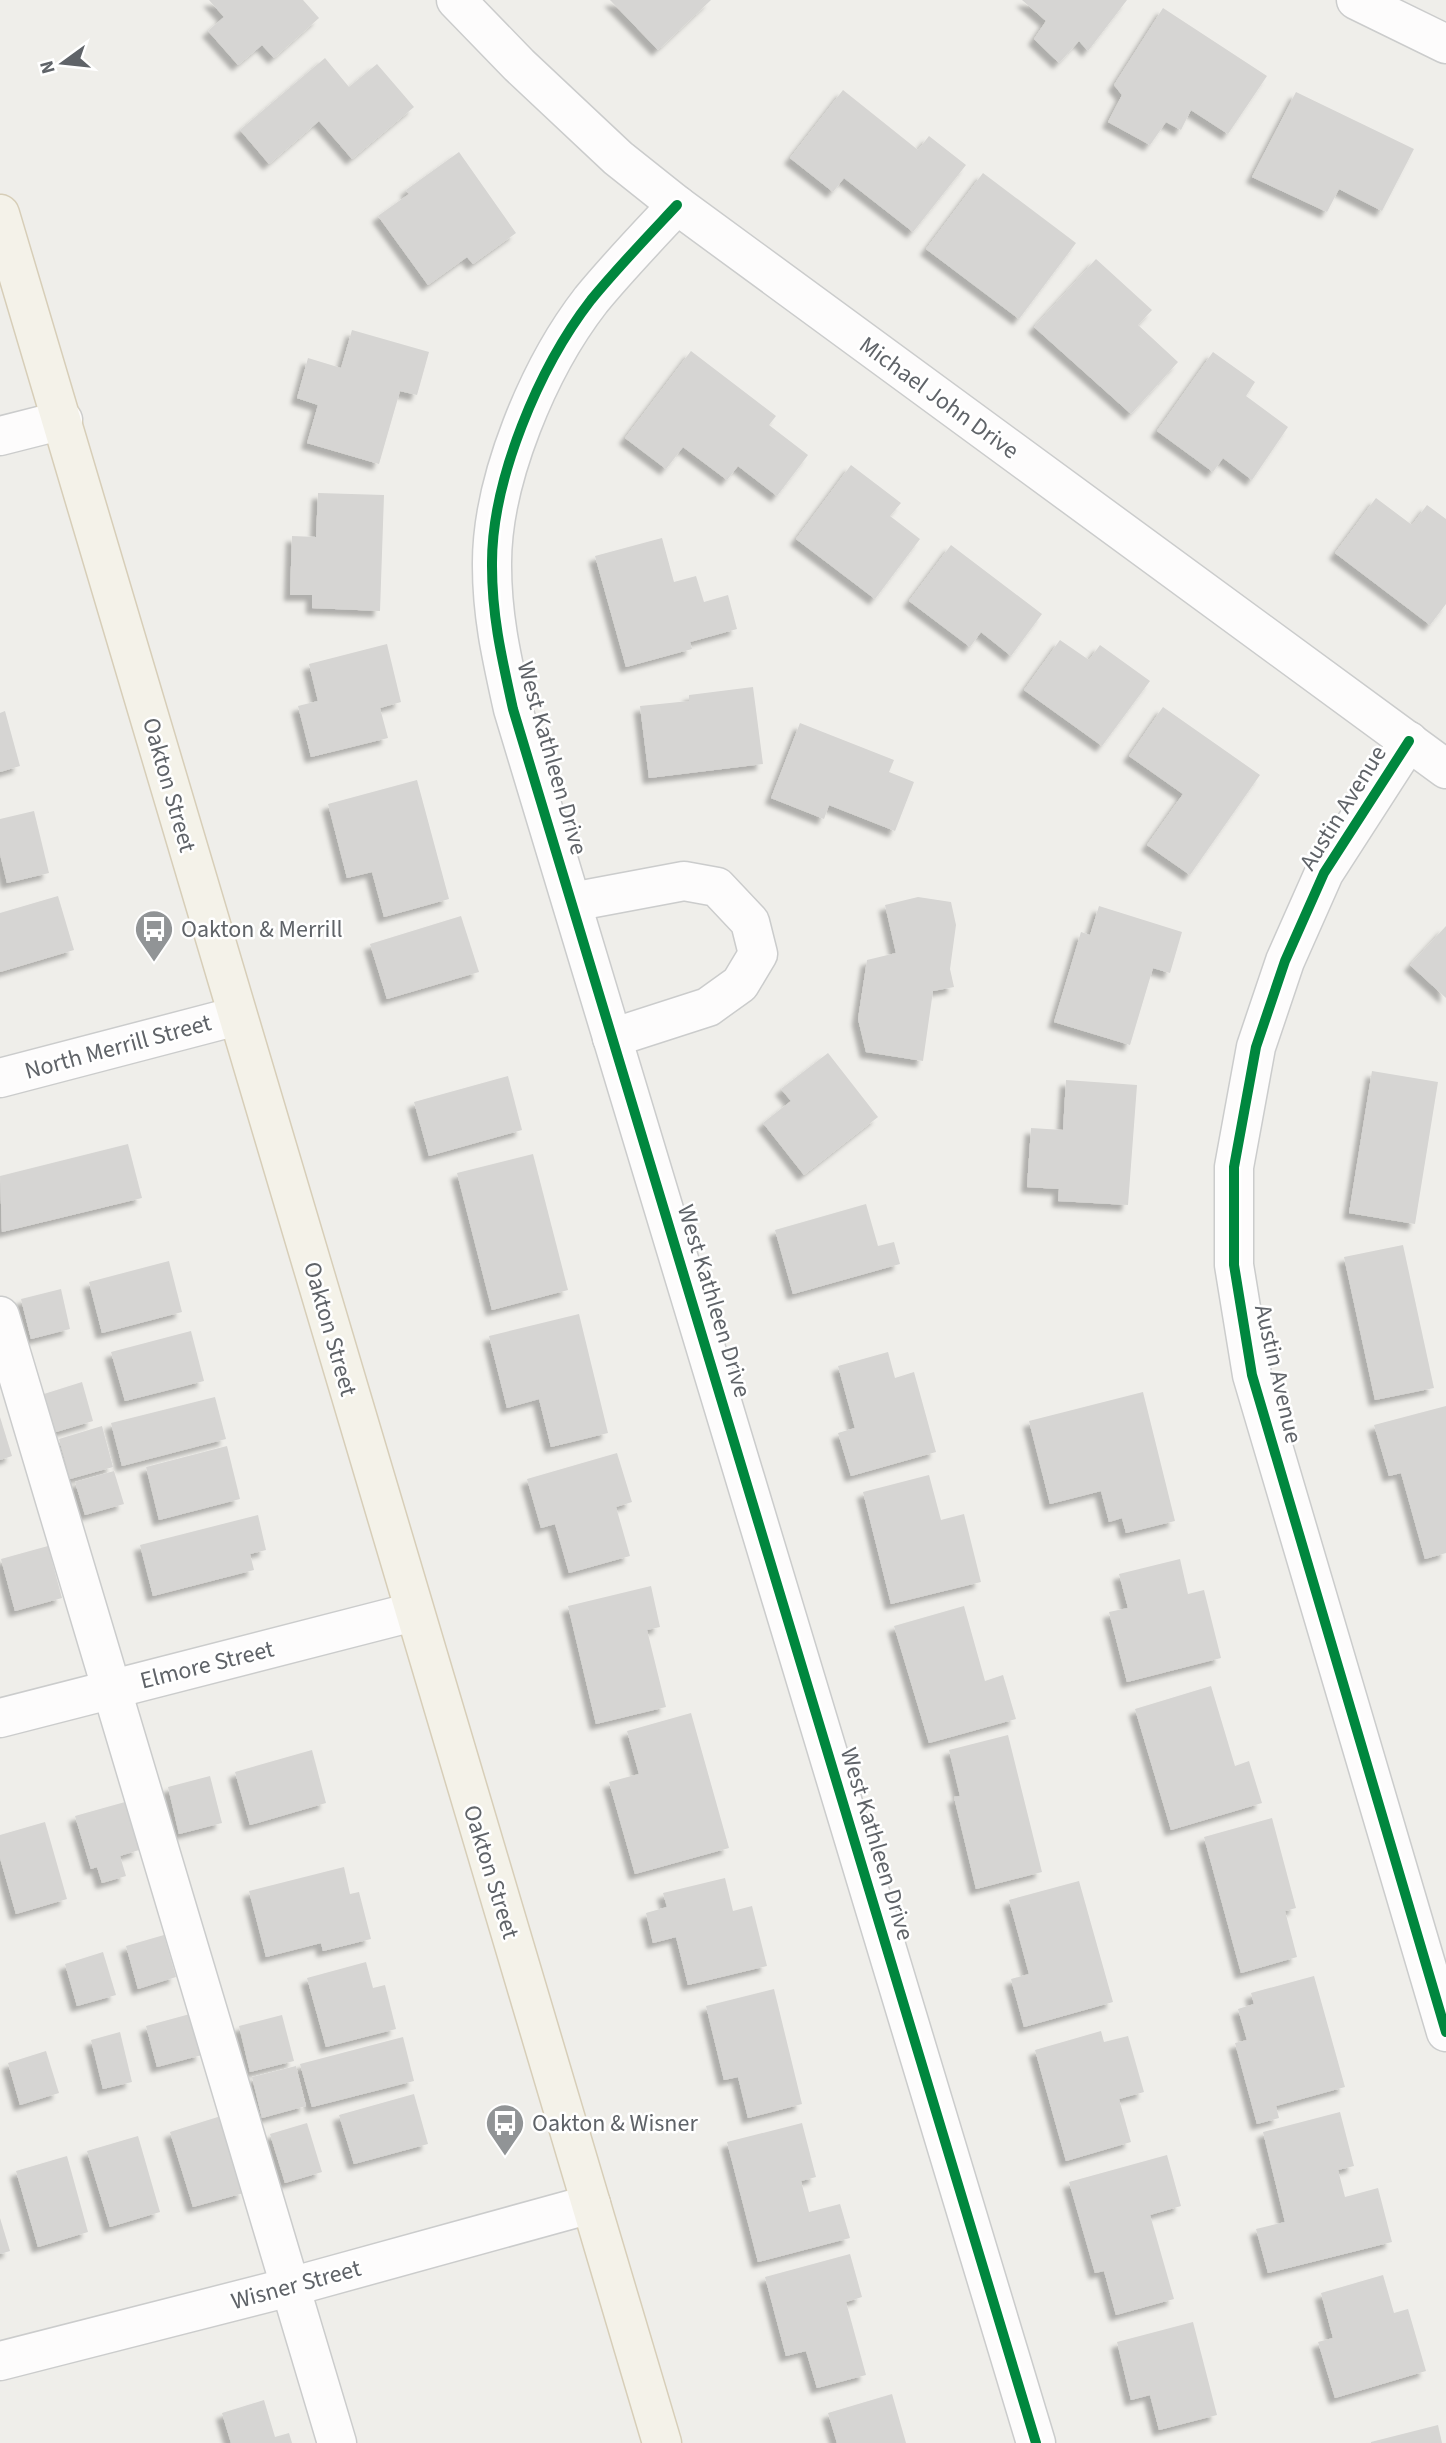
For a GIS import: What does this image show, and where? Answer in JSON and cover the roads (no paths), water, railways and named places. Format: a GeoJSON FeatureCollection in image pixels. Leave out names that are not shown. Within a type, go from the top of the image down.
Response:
{"type":"FeatureCollection","features":[{"type":"Feature","properties":{"kind":"main road","name":"Oakton Street"},"geometry":{"type":"LineString","coordinates":[[0,214],[413,1612],[662,2443]]}},
{"type":"Feature","properties":{"kind":"street","name":"Michael John Drive"},"geometry":{"type":"LineString","coordinates":[[456,0],[519,65],[618,158],[677,205],[1446,769]]}},
{"type":"Feature","properties":{"kind":"street"},"geometry":{"type":"LineString","coordinates":[[1356,0],[1446,44]]}},
{"type":"Feature","properties":{"kind":"street","name":"West Kathleen Drive"},"geometry":{"type":"LineString","coordinates":[[677,205],[591,301],[555,356],[525,415],[500,495],[492,564],[496,635],[513,709],[1036,2443]]}},
{"type":"Feature","properties":{"kind":"street"},"geometry":{"type":"LineString","coordinates":[[0,436],[63,420]]}},
{"type":"Feature","properties":{"kind":"street","name":"Austin Avenue"},"geometry":{"type":"LineString","coordinates":[[1409,741],[1324,873],[1285,961],[1256,1047],[1234,1167],[1234,1265],[1252,1375],[1446,2032]]}},
{"type":"Feature","properties":{"kind":"street"},"geometry":{"type":"LineString","coordinates":[[572,902],[684,881],[718,887],[750,922],[758,954],[740,984],[708,1007],[612,1038]]}},
{"type":"Feature","properties":{"kind":"street","name":"North Merrill Street"},"geometry":{"type":"LineString","coordinates":[[0,1078],[237,1016]]}},
{"type":"Feature","properties":{"kind":"street"},"geometry":{"type":"LineString","coordinates":[[0,1316],[13,1403],[112,1689],[337,2443]]}},
{"type":"Feature","properties":{"kind":"street","name":"Elmore Street"},"geometry":{"type":"LineString","coordinates":[[0,1718],[413,1612]]}},
{"type":"Feature","properties":{"kind":"street","name":"Wisner Street"},"geometry":{"type":"LineString","coordinates":[[0,2361],[290,2287],[591,2204]]}},
{"type":"Feature","properties":{"kind":"place","name":"Oakton & Merrill"},"geometry":{"type":"Point","coordinates":[154,963]}},
{"type":"Feature","properties":{"kind":"place","name":"Oakton & Wisner"},"geometry":{"type":"Point","coordinates":[505,2157]}}]}
